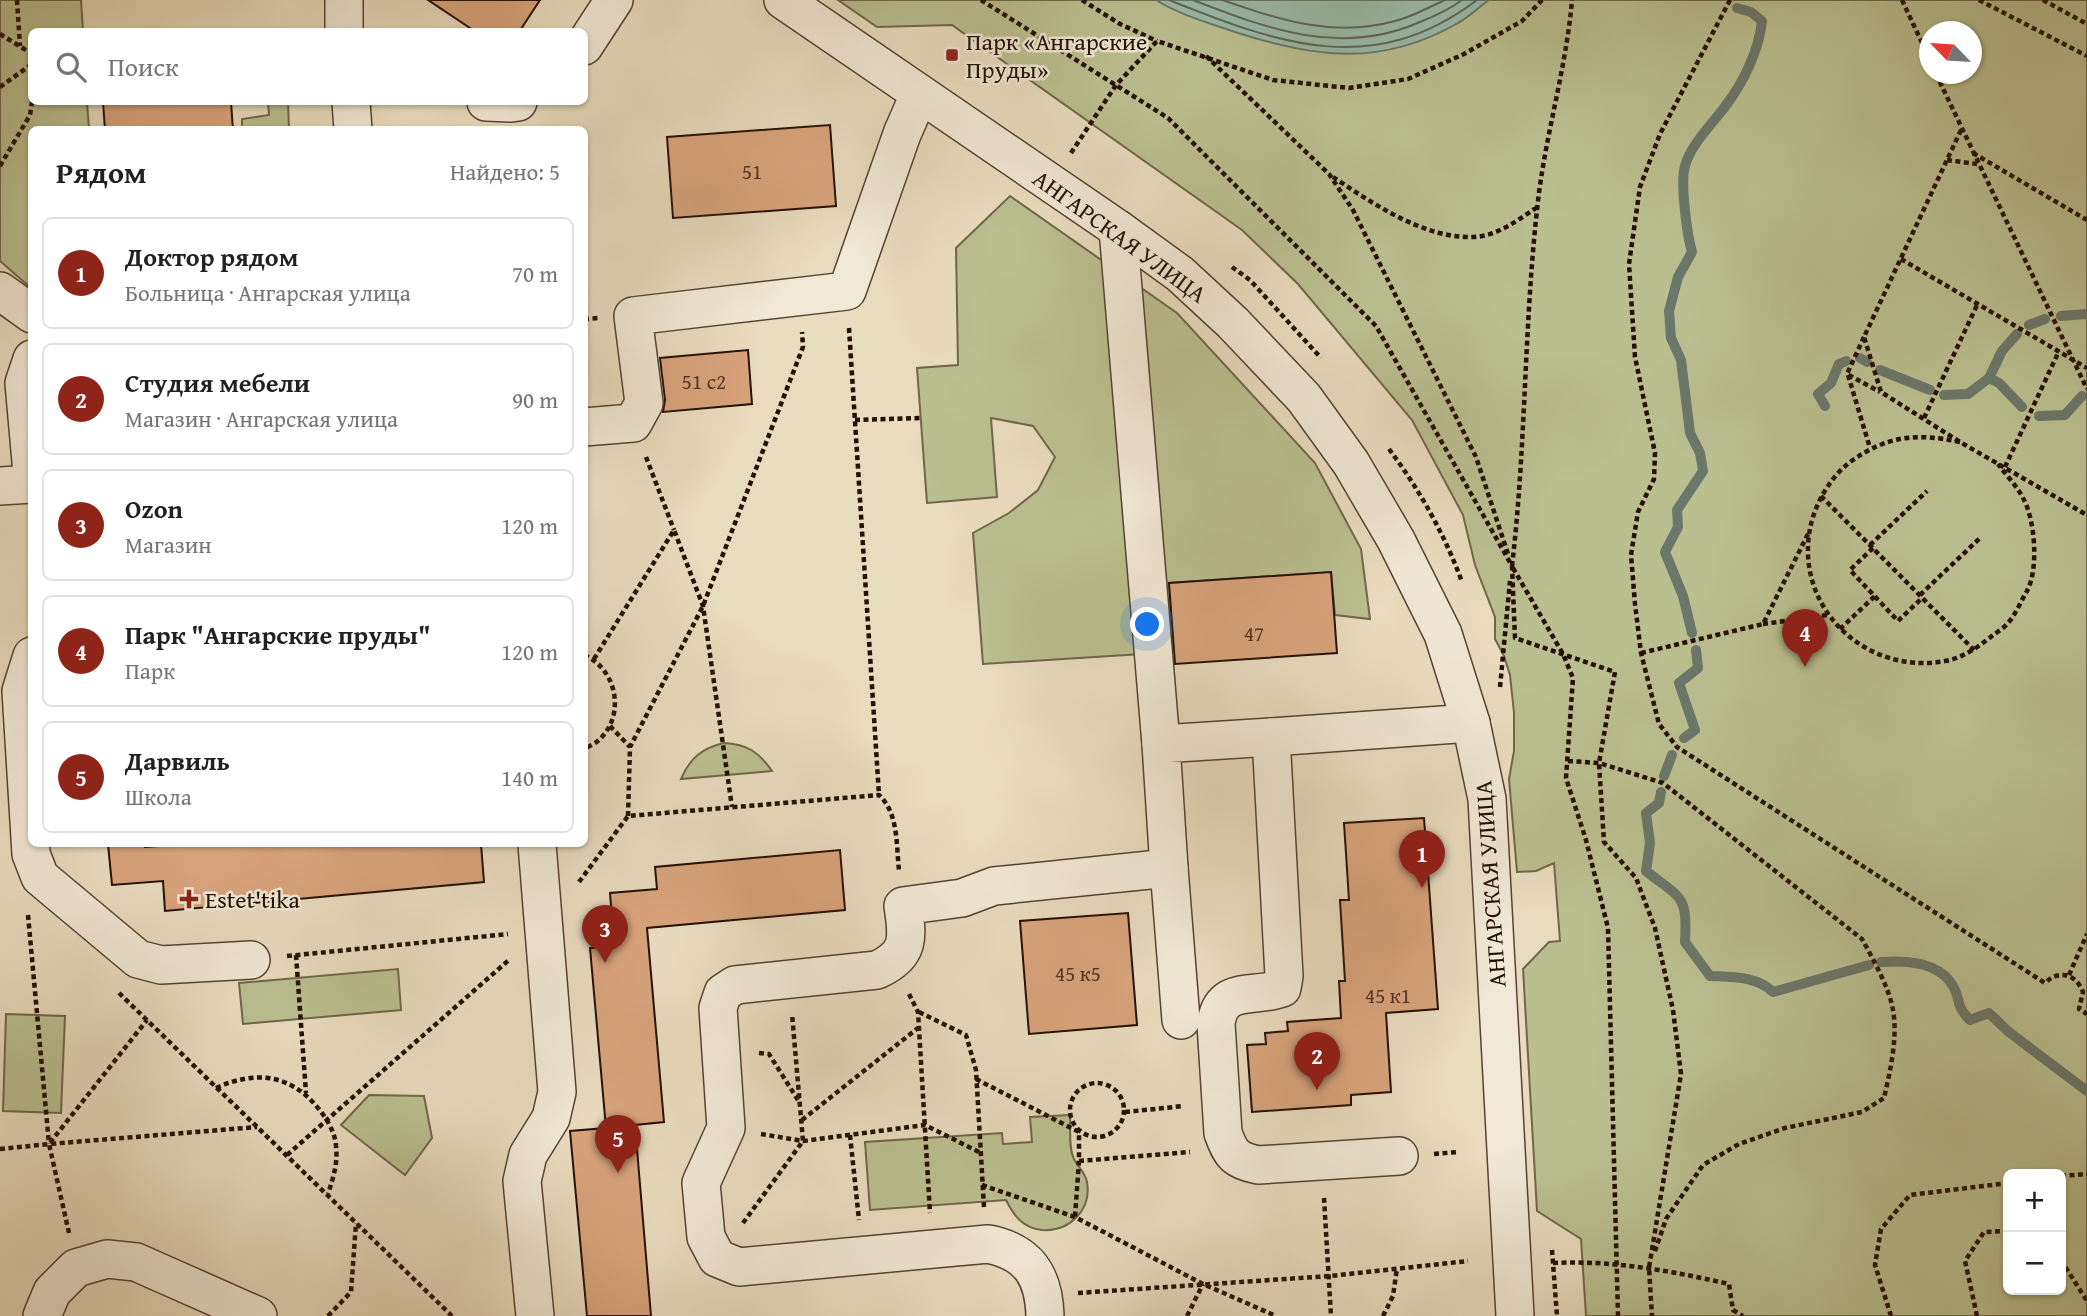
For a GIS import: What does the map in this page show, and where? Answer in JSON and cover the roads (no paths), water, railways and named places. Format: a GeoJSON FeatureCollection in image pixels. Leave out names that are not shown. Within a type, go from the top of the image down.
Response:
{"type":"FeatureCollection","features":[{"type":"Feature","properties":{"kind":"street"},"geometry":{"type":"LineString","coordinates":[[588,40],[614,0]]}},
{"type":"Feature","properties":{"kind":"street","name":"АНГАРСКАЯ УЛИЦА"},"geometry":{"type":"LineString","coordinates":[[783,0],[1180,274],[1233,323],[1304,398],[1351,463],[1396,540],[1443,634],[1471,723],[1487,799],[1515,1316]]}},
{"type":"Feature","properties":{"kind":"street"},"geometry":{"type":"LineString","coordinates":[[588,426],[633,423],[644,404],[633,316],[847,291],[902,134],[919,95]]}},
{"type":"Feature","properties":{"kind":"street"},"geometry":{"type":"LineString","coordinates":[[351,105],[353,126]]}},
{"type":"Feature","properties":{"kind":"street"},"geometry":{"type":"LineString","coordinates":[[1118,229],[1181,1020]]}},
{"type":"Feature","properties":{"kind":"street"},"geometry":{"type":"LineString","coordinates":[[0,291],[28,311]]}},
{"type":"Feature","properties":{"kind":"street"},"geometry":{"type":"LineString","coordinates":[[28,371],[24,383],[28,428]]}},
{"type":"Feature","properties":{"kind":"street"},"geometry":{"type":"LineString","coordinates":[[0,486],[28,484]]}},
{"type":"Feature","properties":{"kind":"street"},"geometry":{"type":"LineString","coordinates":[[28,669],[21,691],[28,805]]}},
{"type":"Feature","properties":{"kind":"street"},"geometry":{"type":"LineString","coordinates":[[1161,744],[1471,723]]}},
{"type":"Feature","properties":{"kind":"street"},"geometry":{"type":"LineString","coordinates":[[1271,737],[1284,976],[1282,988],[1271,992],[1237,995],[1225,1000],[1217,1010],[1223,1133],[1229,1149],[1240,1161],[1258,1165],[1399,1156]]}},
{"type":"Feature","properties":{"kind":"street"},"geometry":{"type":"LineString","coordinates":[[31,847],[40,877],[138,959],[162,965],[251,960]]}},
{"type":"Feature","properties":{"kind":"street"},"geometry":{"type":"LineString","coordinates":[[535,1316],[522,1181],[528,1155],[551,1118],[557,1092],[537,847]]}},
{"type":"Feature","properties":{"kind":"street"},"geometry":{"type":"LineString","coordinates":[[1045,1306],[1037,1276],[1023,1257],[1006,1247],[988,1244],[739,1267],[717,1258],[706,1237],[701,1183],[726,1128],[718,1009],[723,993],[734,985],[877,970],[892,963],[902,952],[908,935],[903,906],[962,898],[995,886],[1169,868]]}},
{"type":"Feature","properties":{"kind":"street"},"geometry":{"type":"LineString","coordinates":[[41,1316],[52,1292],[76,1268],[107,1259],[136,1262],[258,1316]]}},
{"type":"Feature","properties":{"kind":"water"},"geometry":{"type":"Polygon","coordinates":[[[1156,0],[1489,0],[1462,21],[1430,37],[1402,47],[1348,54],[1293,48],[1264,41],[1195,18],[1156,0]]]}},
{"type":"Feature","properties":{"kind":"waterway"},"geometry":{"type":"LineString","coordinates":[[1692,633],[1683,596],[1665,552],[1678,527],[1677,510],[1703,471],[1700,453],[1690,433],[1681,360],[1671,338],[1669,311],[1678,277],[1692,252],[1686,222],[1685,166],[1697,142],[1739,85],[1750,65],[1760,32],[1762,21],[1751,12],[1737,8]]}},
{"type":"Feature","properties":{"kind":"waterway"},"geometry":{"type":"LineString","coordinates":[[2061,316],[2087,314]]}},
{"type":"Feature","properties":{"kind":"waterway"},"geometry":{"type":"LineString","coordinates":[[2029,325],[2045,319]]}},
{"type":"Feature","properties":{"kind":"waterway"},"geometry":{"type":"LineString","coordinates":[[1944,395],[1968,394],[1989,378],[2002,351],[2017,334]]}},
{"type":"Feature","properties":{"kind":"waterway"},"geometry":{"type":"LineString","coordinates":[[1860,358],[1867,362]]}},
{"type":"Feature","properties":{"kind":"waterway"},"geometry":{"type":"LineString","coordinates":[[1825,406],[1818,394],[1831,383],[1839,364],[1846,361]]}},
{"type":"Feature","properties":{"kind":"waterway"},"geometry":{"type":"LineString","coordinates":[[1880,370],[1930,390]]}},
{"type":"Feature","properties":{"kind":"waterway"},"geometry":{"type":"LineString","coordinates":[[1989,378],[1999,383],[2022,407]]}},
{"type":"Feature","properties":{"kind":"waterway"},"geometry":{"type":"LineString","coordinates":[[2039,416],[2065,415],[2082,396]]}},
{"type":"Feature","properties":{"kind":"waterway"},"geometry":{"type":"LineString","coordinates":[[1684,738],[1695,730],[1679,683],[1698,668],[1696,650]]}},
{"type":"Feature","properties":{"kind":"waterway"},"geometry":{"type":"LineString","coordinates":[[1664,776],[1672,755]]}},
{"type":"Feature","properties":{"kind":"waterway"},"geometry":{"type":"LineString","coordinates":[[1661,792],[1659,803],[1646,813],[1650,843],[1646,871],[1680,899],[1685,915],[1685,942],[1710,976],[1752,980],[1773,992],[1869,965]]}},
{"type":"Feature","properties":{"kind":"waterway"},"geometry":{"type":"LineString","coordinates":[[1881,962],[1911,962],[1939,971],[1953,986],[1960,1006],[1970,1020],[1989,1013],[2009,1032],[2087,1091]]}},
{"type":"Feature","properties":{"kind":"place","name":"Парк «Ангарские Пруды»"},"geometry":{"type":"Point","coordinates":[952,55]}},
{"type":"Feature","properties":{"kind":"place","name":"Парк \"Ангарские пруды\""},"geometry":{"type":"Point","coordinates":[1805,667]}},
{"type":"Feature","properties":{"kind":"place","name":"Доктор рядом"},"geometry":{"type":"Point","coordinates":[1422,888]}},
{"type":"Feature","properties":{"kind":"place","name":"Estet'tika"},"geometry":{"type":"Point","coordinates":[189,899]}},
{"type":"Feature","properties":{"kind":"place","name":"Ozon"},"geometry":{"type":"Point","coordinates":[605,963]}},
{"type":"Feature","properties":{"kind":"place","name":"Студия мебели"},"geometry":{"type":"Point","coordinates":[1317,1090]}},
{"type":"Feature","properties":{"kind":"place","name":"Дарвиль"},"geometry":{"type":"Point","coordinates":[618,1173]}}]}
